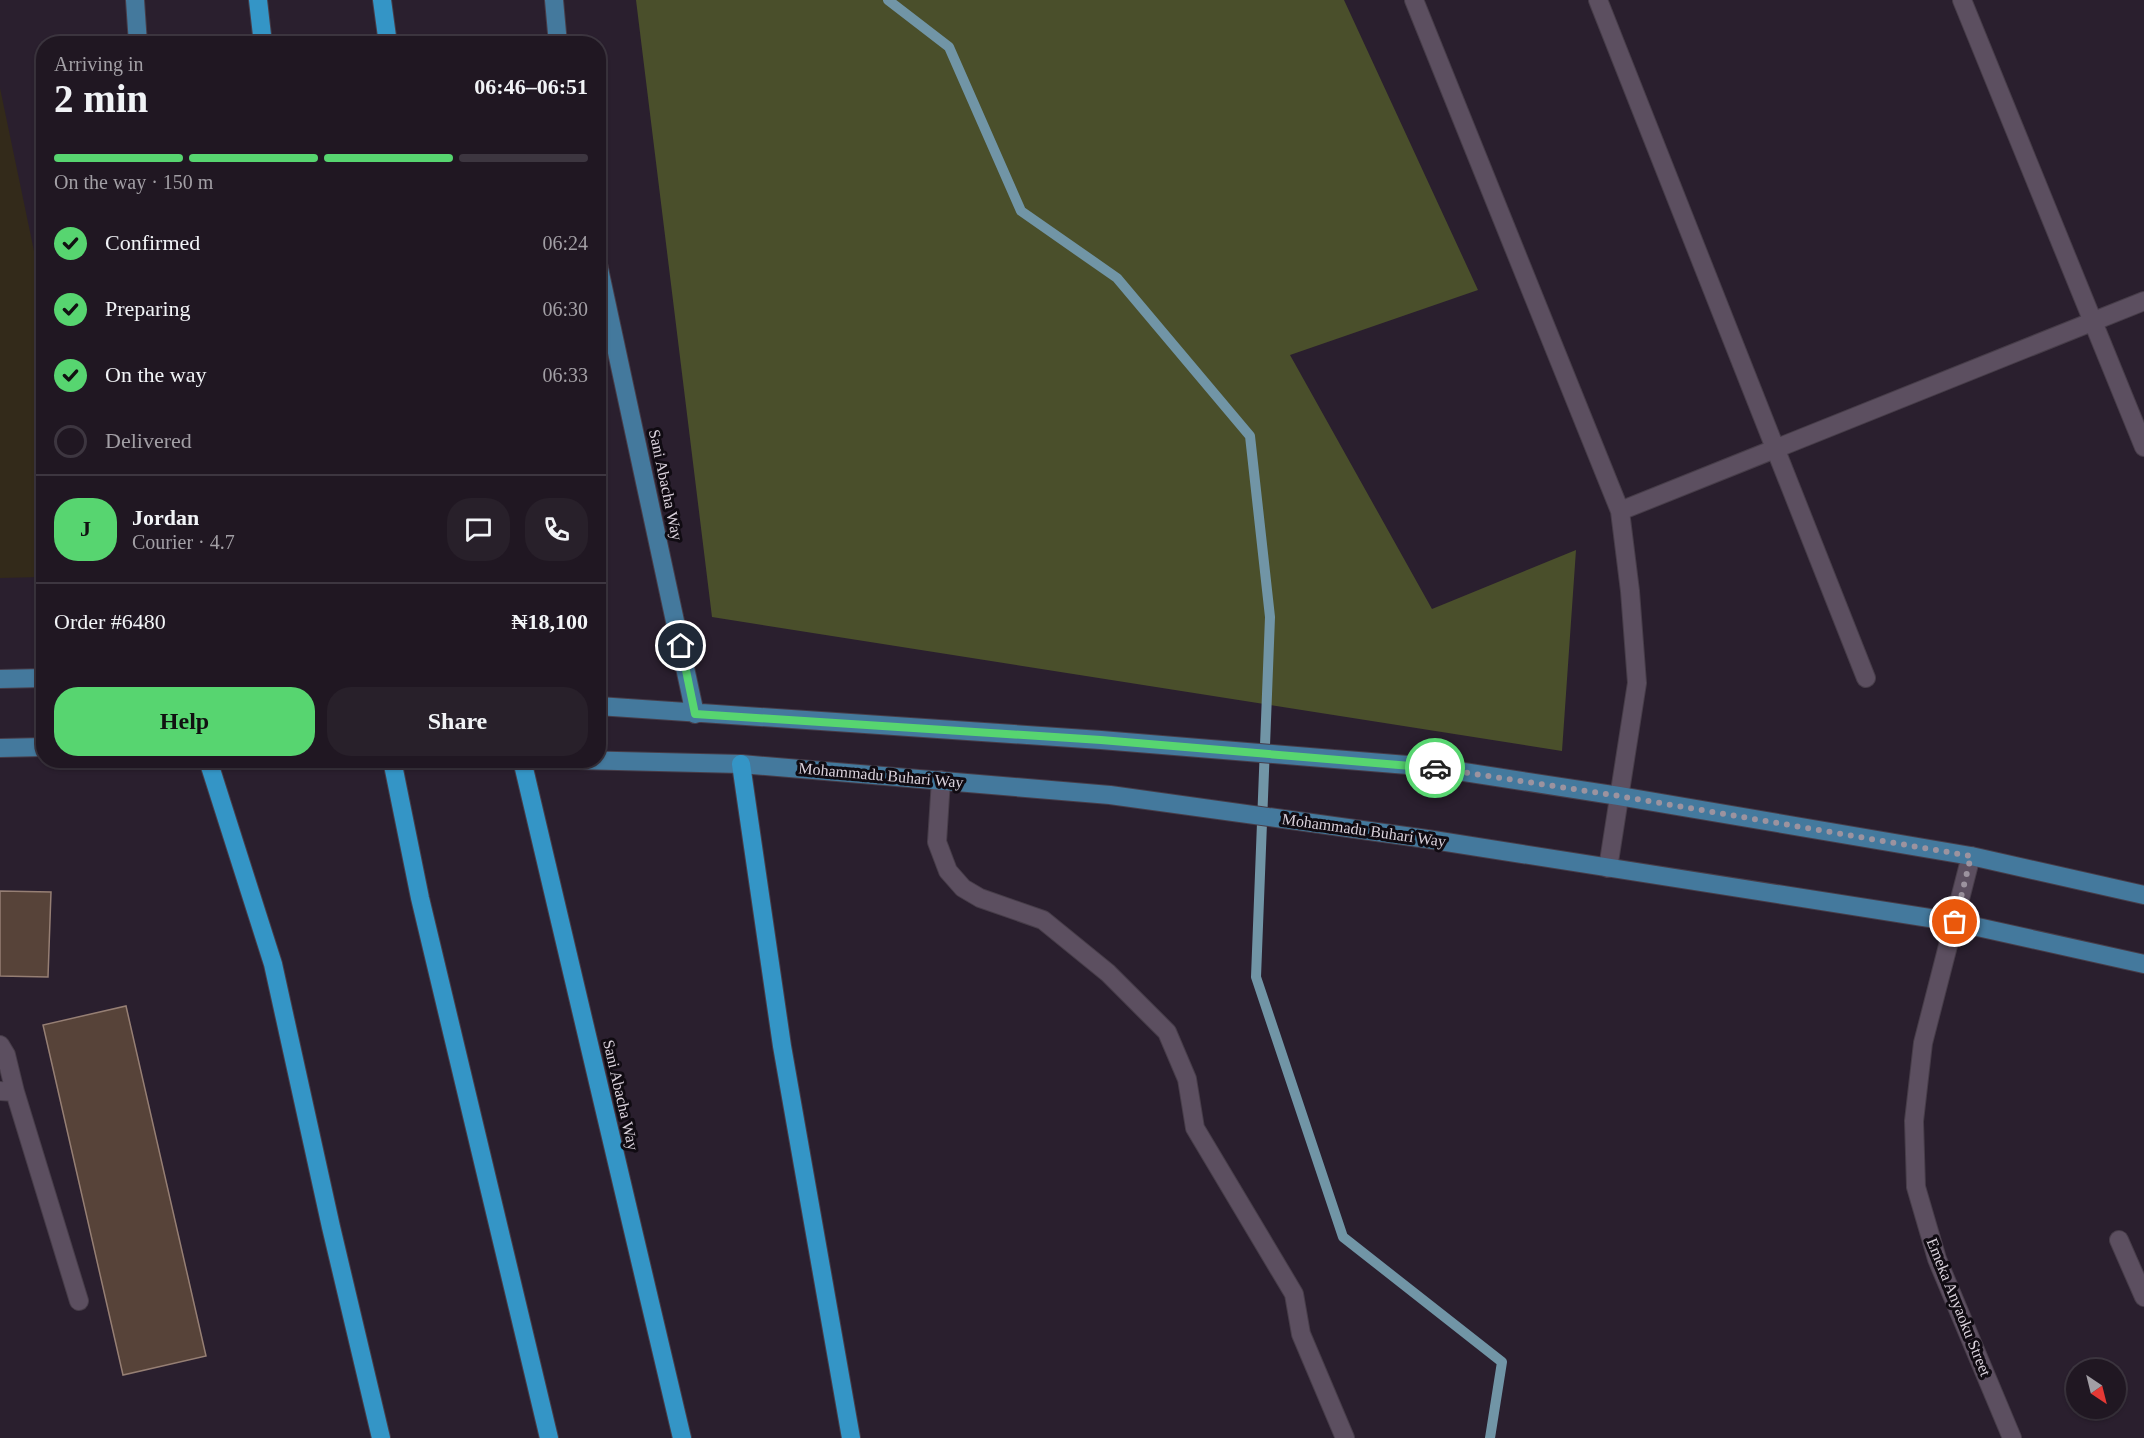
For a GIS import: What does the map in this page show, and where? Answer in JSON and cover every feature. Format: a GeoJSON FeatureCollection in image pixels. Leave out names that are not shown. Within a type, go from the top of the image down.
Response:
{"type":"FeatureCollection","features":[{"type":"Feature","properties":{"kind":"highway"},"geometry":{"type":"LineString","coordinates":[[258,0],[262,36]]}},
{"type":"Feature","properties":{"kind":"highway"},"geometry":{"type":"LineString","coordinates":[[382,0],[387,36]]}},
{"type":"Feature","properties":{"kind":"highway"},"geometry":{"type":"LineString","coordinates":[[741,764],[782,1046],[851,1438]]}},
{"type":"Feature","properties":{"kind":"highway"},"geometry":{"type":"LineString","coordinates":[[211,768],[273,964],[331,1227],[381,1438]]}},
{"type":"Feature","properties":{"kind":"highway"},"geometry":{"type":"LineString","coordinates":[[394,768],[420,898],[549,1438]]}},
{"type":"Feature","properties":{"kind":"highway","name":"Sani Abacha Way"},"geometry":{"type":"LineString","coordinates":[[524,768],[681,1438]]}},
{"type":"Feature","properties":{"kind":"main road"},"geometry":{"type":"LineString","coordinates":[[135,0],[137,36]]}},
{"type":"Feature","properties":{"kind":"main road"},"geometry":{"type":"LineString","coordinates":[[555,0],[557,36]]}},
{"type":"Feature","properties":{"kind":"main road","name":"Sani Abacha Way"},"geometry":{"type":"LineString","coordinates":[[606,301],[695,714]]}},
{"type":"Feature","properties":{"kind":"main road"},"geometry":{"type":"LineString","coordinates":[[0,679],[36,678]]}},
{"type":"Feature","properties":{"kind":"main road"},"geometry":{"type":"LineString","coordinates":[[606,707],[1101,740],[1432,767],[1619,796],[1971,856],[2144,895]]}},
{"type":"Feature","properties":{"kind":"main road"},"geometry":{"type":"LineString","coordinates":[[0,748],[36,747]]}},
{"type":"Feature","properties":{"kind":"main road","name":"Mohammadu Buhari Way"},"geometry":{"type":"LineString","coordinates":[[606,761],[741,764],[1110,795],[1428,839],[1955,922],[2144,964]]}},
{"type":"Feature","properties":{"kind":"street"},"geometry":{"type":"LineString","coordinates":[[1414,0],[1620,512],[1630,591],[1637,683],[1608,868]]}},
{"type":"Feature","properties":{"kind":"street"},"geometry":{"type":"LineString","coordinates":[[1598,0],[1866,678]]}},
{"type":"Feature","properties":{"kind":"street"},"geometry":{"type":"LineString","coordinates":[[1962,0],[2144,447]]}},
{"type":"Feature","properties":{"kind":"street"},"geometry":{"type":"LineString","coordinates":[[1620,512],[2144,301]]}},
{"type":"Feature","properties":{"kind":"street"},"geometry":{"type":"LineString","coordinates":[[941,780],[937,842],[948,871],[963,888],[980,898],[1043,920],[1108,973],[1167,1032],[1186,1079],[1195,1128],[1294,1294],[1301,1334],[1345,1438]]}},
{"type":"Feature","properties":{"kind":"street","name":"Emeka Anyaoku Street"},"geometry":{"type":"LineString","coordinates":[[1971,856],[1923,1043],[1914,1121],[1916,1186],[1937,1259],[2012,1438]]}},
{"type":"Feature","properties":{"kind":"street"},"geometry":{"type":"LineString","coordinates":[[0,1045],[6,1055],[7,1091],[79,1301]]}},
{"type":"Feature","properties":{"kind":"street"},"geometry":{"type":"LineString","coordinates":[[2119,1240],[2144,1297]]}},
{"type":"Feature","properties":{"kind":"shaded area"},"geometry":{"type":"Polygon","coordinates":[[[0,88],[36,260],[36,577],[0,578],[0,88]]]}},
{"type":"Feature","properties":{"kind":"green space"},"geometry":{"type":"Polygon","coordinates":[[[636,0],[1344,0],[1478,290],[1290,355],[1432,609],[1576,550],[1562,751],[712,617],[636,0]]]}},
{"type":"Feature","properties":{"kind":"building"},"geometry":{"type":"Polygon","coordinates":[[[0,891],[51,892],[48,977],[0,976],[0,891]]]}},
{"type":"Feature","properties":{"kind":"building"},"geometry":{"type":"Polygon","coordinates":[[[126,1006],[206,1356],[123,1375],[43,1025],[126,1006]]]}},
{"type":"Feature","properties":{"kind":"waterway"},"geometry":{"type":"LineString","coordinates":[[888,0],[949,47],[1021,211],[1117,278],[1250,436],[1270,617],[1256,977],[1343,1237],[1502,1362],[1490,1438]]}},
{"type":"Feature","properties":{"kind":"way so far"},"geometry":{"type":"LineString","coordinates":[[1435,768],[1619,796],[1971,856],[1955,922]]}},
{"type":"Feature","properties":{"kind":"route"},"geometry":{"type":"LineString","coordinates":[[681,646],[695,714],[1101,740],[1435,768]]}}]}
